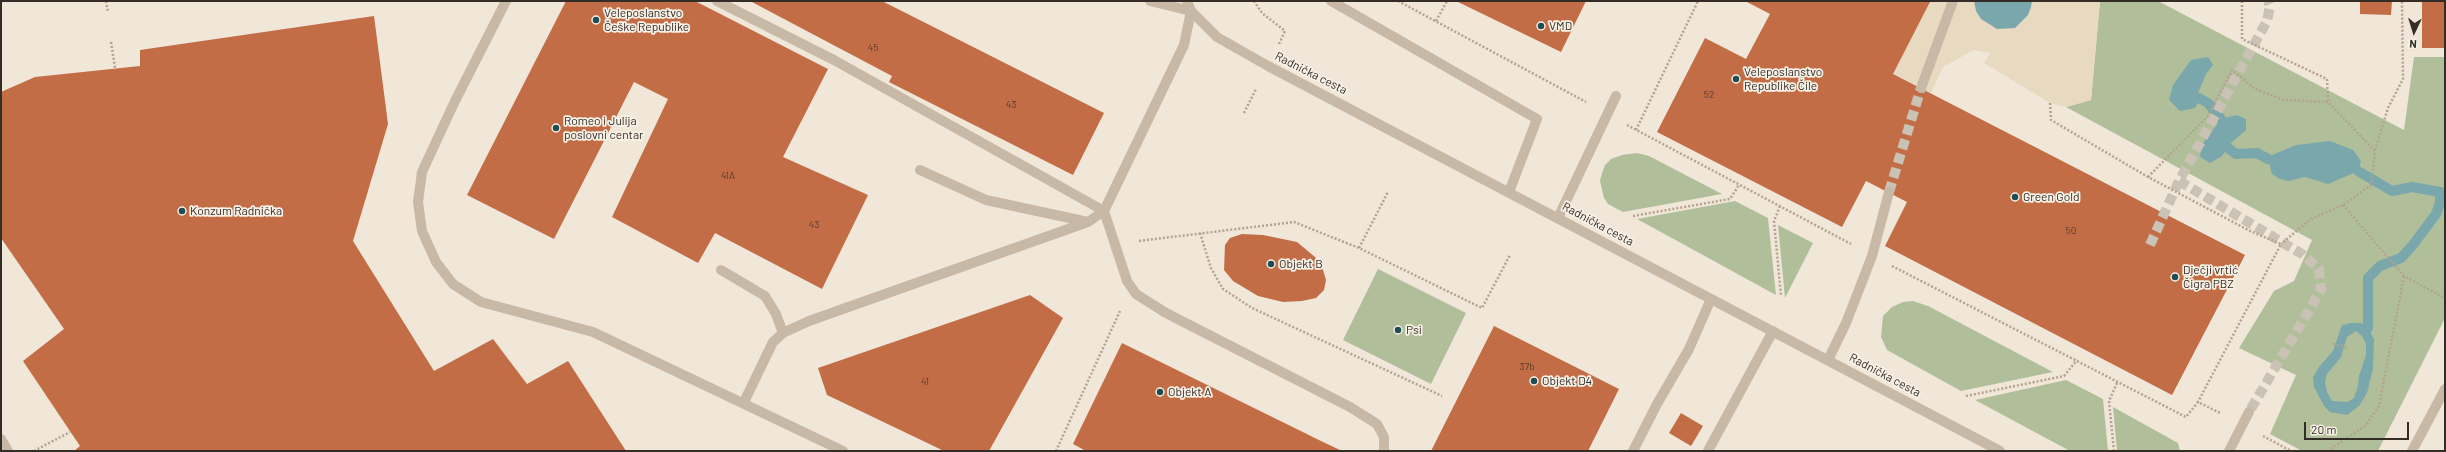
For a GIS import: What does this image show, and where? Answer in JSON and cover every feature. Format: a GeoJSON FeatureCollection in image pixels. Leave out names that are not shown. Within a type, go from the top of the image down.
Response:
{"type":"FeatureCollection","features":[{"type":"Feature","properties":{"kind":"street"},"geometry":{"type":"LineString","coordinates":[[506,1],[455,101],[422,172],[418,202],[422,231],[436,262],[453,284],[481,302],[593,332],[744,402],[843,451]]}},
{"type":"Feature","properties":{"kind":"street"},"geometry":{"type":"LineString","coordinates":[[717,1],[834,60],[1104,211],[1127,281],[1136,294],[1166,313],[1350,407],[1377,424],[1384,438],[1384,451]]}},
{"type":"Feature","properties":{"kind":"street"},"geometry":{"type":"LineString","coordinates":[[744,402],[773,342],[783,333],[809,321],[1088,222],[1104,211],[1184,45],[1191,11],[1150,1]]}},
{"type":"Feature","properties":{"kind":"street","name":"Radnička cesta"},"geometry":{"type":"LineString","coordinates":[[1187,1],[1191,11],[1217,37],[2000,451]]}},
{"type":"Feature","properties":{"kind":"street"},"geometry":{"type":"LineString","coordinates":[[1330,1],[1537,119],[1509,192]]}},
{"type":"Feature","properties":{"kind":"street"},"geometry":{"type":"LineString","coordinates":[[1921,88],[1953,1]]}},
{"type":"Feature","properties":{"kind":"street"},"geometry":{"type":"LineString","coordinates":[[1558,218],[1616,96]]}},
{"type":"Feature","properties":{"kind":"street"},"geometry":{"type":"LineString","coordinates":[[920,170],[986,200],[1088,222]]}},
{"type":"Feature","properties":{"kind":"street"},"geometry":{"type":"LineString","coordinates":[[1828,360],[1846,323],[1872,256],[1889,192]]}},
{"type":"Feature","properties":{"kind":"street"},"geometry":{"type":"LineString","coordinates":[[721,270],[765,296],[776,314],[783,333]]}},
{"type":"Feature","properties":{"kind":"street"},"geometry":{"type":"LineString","coordinates":[[1633,451],[1657,404],[1689,349],[1711,298]]}},
{"type":"Feature","properties":{"kind":"street"},"geometry":{"type":"LineString","coordinates":[[1708,451],[1773,331]]}},
{"type":"Feature","properties":{"kind":"street"},"geometry":{"type":"LineString","coordinates":[[2412,451],[2445,389]]}},
{"type":"Feature","properties":{"kind":"street"},"geometry":{"type":"LineString","coordinates":[[2229,451],[2249,412]]}},
{"type":"Feature","properties":{"kind":"street"},"geometry":{"type":"LineString","coordinates":[[1,439],[8,451]]}},
{"type":"Feature","properties":{"kind":"path"},"geometry":{"type":"LineString","coordinates":[[106,1],[108,12]]}},
{"type":"Feature","properties":{"kind":"path"},"geometry":{"type":"LineString","coordinates":[[1254,1],[1262,13],[1285,31],[1279,44]]}},
{"type":"Feature","properties":{"kind":"path"},"geometry":{"type":"LineString","coordinates":[[1398,1],[1872,256],[2077,360],[2117,383],[2186,417],[2198,402],[2281,244],[2311,219],[2343,205],[2371,185],[2375,150],[2388,108],[2403,78],[2402,1]]}},
{"type":"Feature","properties":{"kind":"path"},"geometry":{"type":"LineString","coordinates":[[1436,21],[1447,1]]}},
{"type":"Feature","properties":{"kind":"path"},"geometry":{"type":"LineString","coordinates":[[1636,130],[1698,1]]}},
{"type":"Feature","properties":{"kind":"path"},"geometry":{"type":"LineString","coordinates":[[2242,1],[2242,39],[2326,79],[2328,102]]}},
{"type":"Feature","properties":{"kind":"path"},"geometry":{"type":"LineString","coordinates":[[111,42],[115,68]]}},
{"type":"Feature","properties":{"kind":"path"},"geometry":{"type":"LineString","coordinates":[[2148,177],[2208,116],[2232,70],[2255,89],[2284,100],[2328,102],[2375,150]]}},
{"type":"Feature","properties":{"kind":"path"},"geometry":{"type":"LineString","coordinates":[[1244,113],[1256,88]]}},
{"type":"Feature","properties":{"kind":"path"},"geometry":{"type":"LineString","coordinates":[[2050,103],[2051,120],[2148,177],[2250,231],[2281,244]]}},
{"type":"Feature","properties":{"kind":"path"},"geometry":{"type":"LineString","coordinates":[[1633,216],[1730,199],[1739,185]]}},
{"type":"Feature","properties":{"kind":"path"},"geometry":{"type":"LineString","coordinates":[[1359,248],[1388,192]]}},
{"type":"Feature","properties":{"kind":"path"},"geometry":{"type":"LineString","coordinates":[[2343,205],[2404,276],[2445,298]]}},
{"type":"Feature","properties":{"kind":"path"},"geometry":{"type":"LineString","coordinates":[[1780,206],[1774,221],[1781,296]]}},
{"type":"Feature","properties":{"kind":"path"},"geometry":{"type":"LineString","coordinates":[[1131,242],[1294,222],[1359,248],[1482,308],[1510,255]]}},
{"type":"Feature","properties":{"kind":"path"},"geometry":{"type":"LineString","coordinates":[[1200,233],[1212,268],[1223,289],[1252,308],[1442,396]]}},
{"type":"Feature","properties":{"kind":"path"},"geometry":{"type":"LineString","coordinates":[[2327,451],[2365,426],[2379,406],[2404,276]]}},
{"type":"Feature","properties":{"kind":"path"},"geometry":{"type":"LineString","coordinates":[[1056,451],[1121,308]]}},
{"type":"Feature","properties":{"kind":"path"},"geometry":{"type":"LineString","coordinates":[[2333,344],[2348,348]]}},
{"type":"Feature","properties":{"kind":"path"},"geometry":{"type":"LineString","coordinates":[[1966,396],[2064,376],[2077,360]]}},
{"type":"Feature","properties":{"kind":"path"},"geometry":{"type":"LineString","coordinates":[[2114,451],[2109,401],[2117,383]]}},
{"type":"Feature","properties":{"kind":"path"},"geometry":{"type":"LineString","coordinates":[[2198,402],[2220,413]]}},
{"type":"Feature","properties":{"kind":"path"},"geometry":{"type":"LineString","coordinates":[[34,451],[70,432]]}},
{"type":"Feature","properties":{"kind":"path"},"geometry":{"type":"LineString","coordinates":[[2259,434],[2291,451]]}},
{"type":"Feature","properties":{"kind":"green space"},"geometry":{"type":"Polygon","coordinates":[[[2100,1],[2158,1],[2404,130],[2414,57],[2445,57],[2445,318],[2378,451],[2302,451],[2270,434],[2296,375],[2239,348],[2274,291],[2294,281],[2312,240],[2066,107],[2091,100],[2100,1]]]}},
{"type":"Feature","properties":{"kind":"green space"},"geometry":{"type":"Polygon","coordinates":[[[1637,153],[1649,156],[1722,194],[1623,212],[1608,204],[1604,198],[1600,181],[1605,165],[1611,159],[1622,155],[1637,153]]]}},
{"type":"Feature","properties":{"kind":"green space"},"geometry":{"type":"Polygon","coordinates":[[[1735,201],[1768,218],[1776,295],[1637,219],[1735,201]]]}},
{"type":"Feature","properties":{"kind":"green space"},"geometry":{"type":"Polygon","coordinates":[[[1778,225],[1813,243],[1785,298],[1778,225]]]}},
{"type":"Feature","properties":{"kind":"green space"},"geometry":{"type":"Polygon","coordinates":[[[1378,269],[1466,313],[1431,384],[1343,340],[1378,269]]]}},
{"type":"Feature","properties":{"kind":"green space"},"geometry":{"type":"Polygon","coordinates":[[[1913,301],[1928,306],[2053,372],[1961,391],[1887,350],[1881,337],[1883,316],[1892,307],[1903,302],[1913,301]]]}},
{"type":"Feature","properties":{"kind":"green space"},"geometry":{"type":"Polygon","coordinates":[[[2066,380],[2103,399],[2108,451],[2070,451],[1975,400],[2066,380]]]}},
{"type":"Feature","properties":{"kind":"green space"},"geometry":{"type":"Polygon","coordinates":[[[2113,407],[2178,443],[2180,451],[2117,451],[2113,407]]]}},
{"type":"Feature","properties":{"kind":"shaded area"},"geometry":{"type":"Polygon","coordinates":[[[1927,1],[1974,1],[1976,11],[2031,7],[2032,1],[2100,1],[2091,100],[2066,107],[2050,103],[1984,63],[1990,53],[1974,50],[1943,67],[1931,93],[1893,74],[1930,3],[1927,1]]]}},
{"type":"Feature","properties":{"kind":"water"},"geometry":{"type":"Polygon","coordinates":[[[1974,1],[2032,1],[2028,15],[2015,28],[1997,29],[1981,19],[1976,11],[1974,1]]]}},
{"type":"Feature","properties":{"kind":"water"},"geometry":{"type":"Polygon","coordinates":[[[2208,57],[2213,65],[2206,74],[2198,93],[2200,100],[2195,108],[2180,111],[2169,100],[2173,85],[2191,60],[2208,57]]]}},
{"type":"Feature","properties":{"kind":"water"},"geometry":{"type":"Polygon","coordinates":[[[2237,115],[2246,119],[2246,130],[2232,142],[2222,156],[2210,163],[2200,157],[2201,146],[2221,119],[2237,115]]]}},
{"type":"Feature","properties":{"kind":"water"},"geometry":{"type":"Polygon","coordinates":[[[2330,141],[2353,150],[2361,161],[2358,171],[2328,184],[2305,177],[2289,181],[2280,179],[2272,174],[2268,159],[2272,155],[2296,145],[2330,141]]]}},
{"type":"Feature","properties":{"kind":"water"},"geometry":{"type":"Polygon","coordinates":[[[2361,323],[2368,328],[2374,339],[2373,369],[2367,393],[2359,406],[2347,415],[2330,412],[2324,406],[2314,387],[2313,377],[2319,367],[2333,351],[2342,325],[2361,323]],[[2356,331],[2347,337],[2341,357],[2327,374],[2325,382],[2327,392],[2332,401],[2348,402],[2354,398],[2366,355],[2366,344],[2362,336],[2356,331]]]}},
{"type":"Feature","properties":{"kind":"building","name":"Romeo i Julija poslovni centar"},"geometry":{"type":"Polygon","coordinates":[[[566,1],[695,1],[828,69],[783,157],[868,195],[822,289],[715,233],[698,263],[612,217],[668,99],[634,82],[554,239],[467,195],[566,1]]]}},
{"type":"Feature","properties":{"kind":"building"},"geometry":{"type":"Polygon","coordinates":[[[750,1],[882,1],[1104,113],[1073,175],[889,82],[892,76],[750,1]]]}},
{"type":"Feature","properties":{"kind":"building","name":"VMD"},"geometry":{"type":"Polygon","coordinates":[[[1456,1],[1586,1],[1561,52],[1456,1]]]}},
{"type":"Feature","properties":{"kind":"building","name":"Green Gold"},"geometry":{"type":"Polygon","coordinates":[[[1745,1],[1930,2],[1893,74],[2245,255],[2172,395],[1885,246],[1907,202],[1866,181],[1842,227],[1657,132],[1705,38],[1746,59],[1770,14],[1745,1]]]}},
{"type":"Feature","properties":{"kind":"building"},"geometry":{"type":"Polygon","coordinates":[[[2360,1],[2392,1],[2391,15],[2360,14],[2360,1]]]}},
{"type":"Feature","properties":{"kind":"building"},"geometry":{"type":"Polygon","coordinates":[[[2422,1],[2445,1],[2445,48],[2422,48],[2422,1]]]}},
{"type":"Feature","properties":{"kind":"building","name":"Konzum Radnička"},"geometry":{"type":"Polygon","coordinates":[[[374,16],[388,124],[353,241],[434,371],[493,339],[527,384],[568,361],[626,451],[74,451],[80,446],[23,361],[64,329],[1,238],[1,92],[35,77],[140,66],[140,50],[374,16]]]}},
{"type":"Feature","properties":{"kind":"building","name":"Objekt B"},"geometry":{"type":"Polygon","coordinates":[[[1242,234],[1263,235],[1297,242],[1315,257],[1323,270],[1326,280],[1324,290],[1316,298],[1302,301],[1283,302],[1258,296],[1233,281],[1224,270],[1225,245],[1230,238],[1242,234]]]}},
{"type":"Feature","properties":{"kind":"building"},"geometry":{"type":"Polygon","coordinates":[[[1030,295],[1063,318],[989,451],[944,451],[827,395],[818,368],[1030,295]]]}},
{"type":"Feature","properties":{"kind":"building","name":"Objekt D4"},"geometry":{"type":"Polygon","coordinates":[[[1494,326],[1619,389],[1588,451],[1431,451],[1494,326]]]}},
{"type":"Feature","properties":{"kind":"building","name":"Objekt A"},"geometry":{"type":"Polygon","coordinates":[[[1122,343],[1342,451],[1086,451],[1073,444],[1122,343]]]}},
{"type":"Feature","properties":{"kind":"building"},"geometry":{"type":"Polygon","coordinates":[[[1681,413],[1703,426],[1691,446],[1669,433],[1681,413]]]}},
{"type":"Feature","properties":{"kind":"waterway"},"geometry":{"type":"LineString","coordinates":[[2199,98],[2208,103],[2221,119]]}},
{"type":"Feature","properties":{"kind":"waterway"},"geometry":{"type":"LineString","coordinates":[[2228,148],[2236,154],[2257,153],[2268,159]]}},
{"type":"Feature","properties":{"kind":"waterway"},"geometry":{"type":"LineString","coordinates":[[2358,171],[2392,191],[2412,187],[2440,192],[2440,203],[2436,214],[2412,246],[2401,258],[2380,266],[2368,278],[2368,328]]}},
{"type":"Feature","properties":{"kind":"tunnel"},"geometry":{"type":"LineString","coordinates":[[2150,245],[2179,181],[2267,21],[2270,6],[2268,1]]}},
{"type":"Feature","properties":{"kind":"tunnel"},"geometry":{"type":"LineString","coordinates":[[1889,192],[1921,88]]}},
{"type":"Feature","properties":{"kind":"tunnel"},"geometry":{"type":"LineString","coordinates":[[2179,181],[2302,254],[2319,269],[2321,290],[2249,412]]}},
{"type":"Feature","properties":{"kind":"place","name":"Veleposlanstvo Češke Republike"},"geometry":{"type":"Point","coordinates":[596,20]}},
{"type":"Feature","properties":{"kind":"place","name":"VMD"},"geometry":{"type":"Point","coordinates":[1541,26]}},
{"type":"Feature","properties":{"kind":"place","name":"Veleposlanstvo Republike Čile"},"geometry":{"type":"Point","coordinates":[1736,79]}},
{"type":"Feature","properties":{"kind":"place","name":"Romeo i Julija poslovni centar"},"geometry":{"type":"Point","coordinates":[556,128]}},
{"type":"Feature","properties":{"kind":"place","name":"Green Gold"},"geometry":{"type":"Point","coordinates":[2015,197]}},
{"type":"Feature","properties":{"kind":"place","name":"Konzum Radnička"},"geometry":{"type":"Point","coordinates":[182,211]}},
{"type":"Feature","properties":{"kind":"place","name":"Objekt B"},"geometry":{"type":"Point","coordinates":[1271,264]}},
{"type":"Feature","properties":{"kind":"place","name":"Dječji vrtić Čigra PBZ"},"geometry":{"type":"Point","coordinates":[2175,277]}},
{"type":"Feature","properties":{"kind":"place","name":"Psi"},"geometry":{"type":"Point","coordinates":[1398,330]}},
{"type":"Feature","properties":{"kind":"place","name":"Objekt D4"},"geometry":{"type":"Point","coordinates":[1534,381]}},
{"type":"Feature","properties":{"kind":"place","name":"Objekt A"},"geometry":{"type":"Point","coordinates":[1160,392]}}]}
